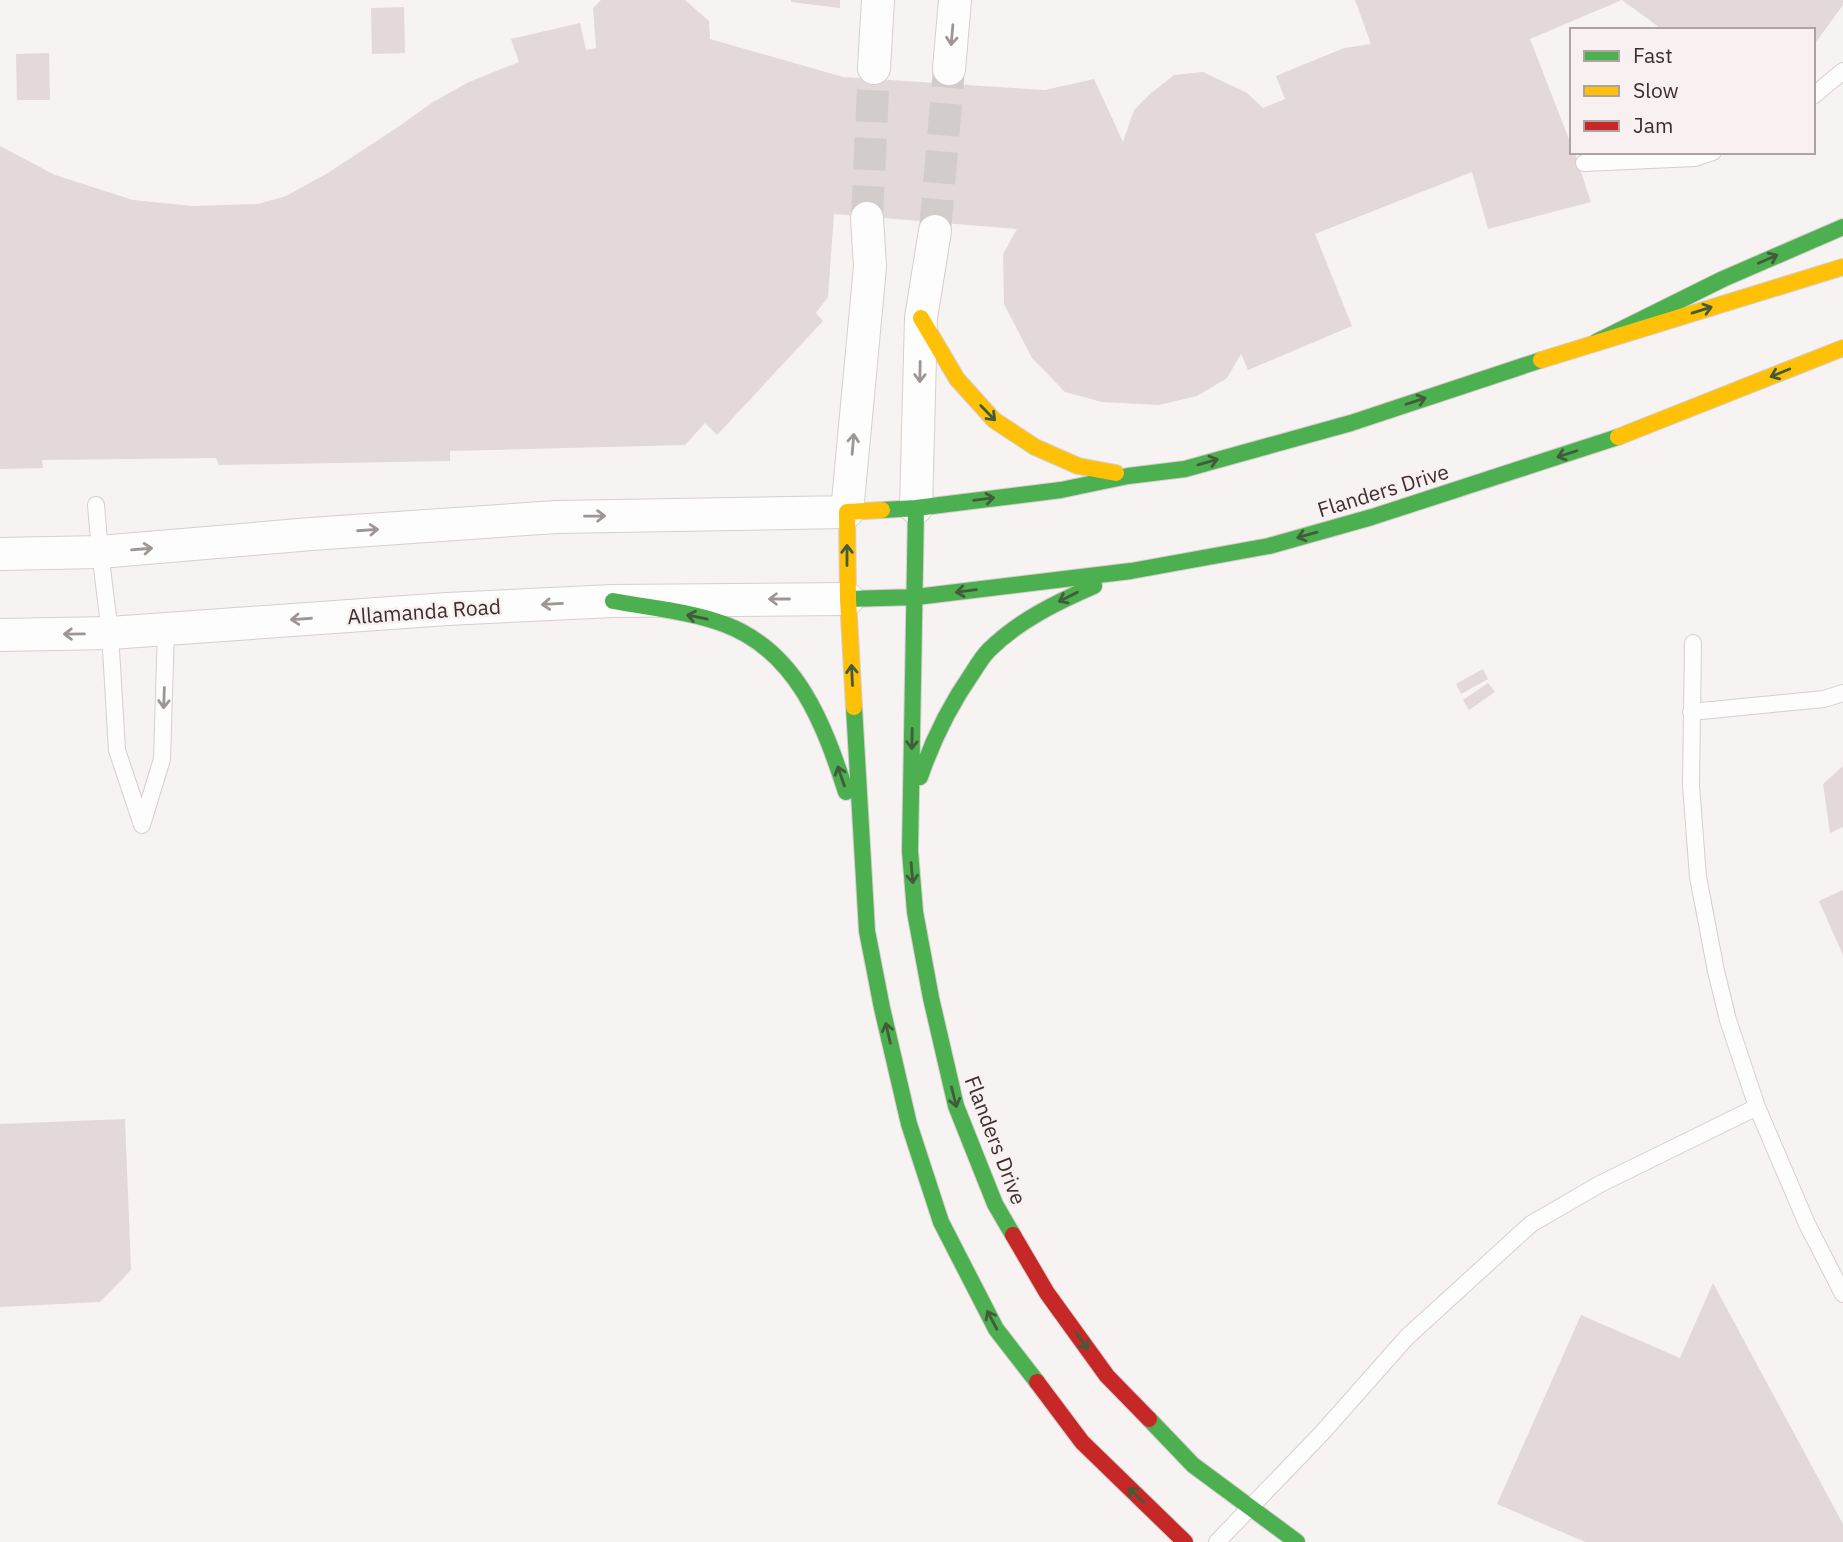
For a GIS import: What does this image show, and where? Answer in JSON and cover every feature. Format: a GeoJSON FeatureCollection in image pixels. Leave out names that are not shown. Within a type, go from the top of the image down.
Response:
{"type":"FeatureCollection","features":[{"type":"Feature","properties":{"kind":"main road"},"geometry":{"type":"LineString","coordinates":[[1597,342],[1734,274],[1843,227]]}},
{"type":"Feature","properties":{"kind":"main road"},"geometry":{"type":"LineString","coordinates":[[1185,1542],[1082,1442],[996,1329],[942,1222],[909,1124],[867,931],[848,599],[847,512],[916,508],[1061,490],[1128,476],[1185,469],[1338,426],[1597,342],[1843,267]]}},
{"type":"Feature","properties":{"kind":"main road"},"geometry":{"type":"LineString","coordinates":[[921,318],[957,379],[994,420],[1035,447],[1078,466],[1128,476]]}},
{"type":"Feature","properties":{"kind":"main road","name":"Flanders Drive"},"geometry":{"type":"LineString","coordinates":[[848,599],[916,597],[1131,571],[1269,546],[1373,517],[1612,439],[1843,348]]}},
{"type":"Feature","properties":{"kind":"main road","name":"Flanders Drive"},"geometry":{"type":"LineString","coordinates":[[916,508],[910,851],[915,912],[931,998],[956,1106],[995,1204],[1047,1293],[1107,1376],[1193,1465],[1297,1542]]}},
{"type":"Feature","properties":{"kind":"main road"},"geometry":{"type":"LineString","coordinates":[[911,805],[928,751],[949,707],[988,651],[1046,608],[1077,592],[1131,571]]}},
{"type":"Feature","properties":{"kind":"main road"},"geometry":{"type":"LineString","coordinates":[[613,601],[727,625],[772,652],[790,670],[811,700],[841,775],[862,841]]}},
{"type":"Feature","properties":{"kind":"street"},"geometry":{"type":"LineString","coordinates":[[874,68],[878,0]]}},
{"type":"Feature","properties":{"kind":"street"},"geometry":{"type":"LineString","coordinates":[[949,69],[955,0]]}},
{"type":"Feature","properties":{"kind":"street"},"geometry":{"type":"LineString","coordinates":[[0,554],[100,552],[556,517],[847,512],[870,267],[867,218]]}},
{"type":"Feature","properties":{"kind":"street"},"geometry":{"type":"LineString","coordinates":[[916,508],[921,318],[935,231]]}},
{"type":"Feature","properties":{"kind":"street","name":"Allamanda Road"},"geometry":{"type":"LineString","coordinates":[[0,635],[110,633],[447,609],[613,601],[848,599]]}},
{"type":"Feature","properties":{"kind":"lane"},"geometry":{"type":"LineString","coordinates":[[1815,94],[1843,71]]}},
{"type":"Feature","properties":{"kind":"lane"},"geometry":{"type":"LineString","coordinates":[[1584,163],[1695,158],[1707,154]]}},
{"type":"Feature","properties":{"kind":"lane"},"geometry":{"type":"LineString","coordinates":[[96,505],[110,633],[117,750],[142,825],[162,759],[166,629]]}},
{"type":"Feature","properties":{"kind":"lane"},"geometry":{"type":"LineString","coordinates":[[1693,643],[1691,785],[1698,877],[1728,1020],[1757,1107],[1807,1224],[1843,1294]]}},
{"type":"Feature","properties":{"kind":"lane"},"geometry":{"type":"LineString","coordinates":[[1691,712],[1824,699],[1843,693]]}},
{"type":"Feature","properties":{"kind":"lane"},"geometry":{"type":"LineString","coordinates":[[1217,1542],[1322,1433],[1407,1337],[1531,1224],[1600,1184],[1757,1107]]}},
{"type":"Feature","properties":{"kind":"building"},"geometry":{"type":"Polygon","coordinates":[[[601,0],[685,0],[709,21],[710,39],[843,77],[1045,90],[1094,79],[1123,142],[1134,110],[1174,75],[1203,72],[1247,93],[1263,108],[1285,99],[1276,76],[1344,48],[1371,44],[1355,0],[1622,0],[1530,39],[1570,142],[1570,154],[1575,154],[1591,202],[1488,229],[1472,172],[1315,234],[1352,326],[1248,370],[1241,354],[1227,378],[1197,396],[1159,405],[1102,402],[1065,392],[1032,358],[1004,304],[1003,254],[1017,229],[834,214],[828,297],[816,313],[823,321],[717,435],[705,423],[685,445],[450,451],[450,461],[219,465],[216,458],[42,460],[43,468],[0,469],[0,146],[55,175],[133,200],[193,206],[258,204],[286,196],[328,173],[433,102],[469,82],[519,62],[511,39],[580,23],[586,50],[596,48],[593,8],[601,0]]]}},
{"type":"Feature","properties":{"kind":"building"},"geometry":{"type":"Polygon","coordinates":[[[840,0],[840,8],[791,2],[840,0]]]}},
{"type":"Feature","properties":{"kind":"building"},"geometry":{"type":"Polygon","coordinates":[[[1622,0],[1843,0],[1843,5],[1815,43],[1815,28],[1660,28],[1622,0]]]}},
{"type":"Feature","properties":{"kind":"building"},"geometry":{"type":"Polygon","coordinates":[[[404,7],[405,53],[372,54],[371,8],[404,7]]]}},
{"type":"Feature","properties":{"kind":"building"},"geometry":{"type":"Polygon","coordinates":[[[49,53],[50,100],[17,100],[16,54],[49,53]]]}},
{"type":"Feature","properties":{"kind":"building"},"geometry":{"type":"Polygon","coordinates":[[[1483,669],[1488,679],[1461,694],[1456,684],[1483,669]]]}},
{"type":"Feature","properties":{"kind":"building"},"geometry":{"type":"Polygon","coordinates":[[[1488,683],[1495,692],[1469,710],[1463,700],[1488,683]]]}},
{"type":"Feature","properties":{"kind":"building"},"geometry":{"type":"Polygon","coordinates":[[[1843,766],[1843,827],[1830,833],[1823,784],[1843,766]]]}},
{"type":"Feature","properties":{"kind":"building"},"geometry":{"type":"Polygon","coordinates":[[[1843,890],[1843,955],[1819,901],[1843,890]]]}},
{"type":"Feature","properties":{"kind":"building"},"geometry":{"type":"Polygon","coordinates":[[[125,1119],[131,1270],[100,1302],[0,1307],[0,1124],[125,1119]]]}},
{"type":"Feature","properties":{"kind":"building"},"geometry":{"type":"Polygon","coordinates":[[[1713,1283],[1843,1524],[1843,1542],[1585,1542],[1497,1504],[1581,1315],[1680,1358],[1713,1283]]]}},
{"type":"Feature","properties":{"kind":"tunnel"},"geometry":{"type":"LineString","coordinates":[[867,218],[874,68]]}},
{"type":"Feature","properties":{"kind":"tunnel"},"geometry":{"type":"LineString","coordinates":[[935,231],[949,69]]}},
{"type":"Feature","properties":{"kind":"traffic: fast"},"geometry":{"type":"LineString","coordinates":[[1596,342],[1723,279],[1843,227]]}},
{"type":"Feature","properties":{"kind":"traffic: fast"},"geometry":{"type":"LineString","coordinates":[[882,510],[1061,490],[1128,476],[1185,469],[1351,423],[1541,360]]}},
{"type":"Feature","properties":{"kind":"traffic: fast"},"geometry":{"type":"LineString","coordinates":[[848,599],[916,597],[1131,571],[1269,546],[1372,517],[1618,437]]}},
{"type":"Feature","properties":{"kind":"traffic: fast"},"geometry":{"type":"LineString","coordinates":[[916,508],[910,851],[915,912],[931,998],[956,1106],[995,1204],[1013,1235]]}},
{"type":"Feature","properties":{"kind":"traffic: fast"},"geometry":{"type":"LineString","coordinates":[[920,777],[936,736],[965,684],[987,652],[1025,621],[1094,586]]}},
{"type":"Feature","properties":{"kind":"traffic: fast"},"geometry":{"type":"LineString","coordinates":[[613,601],[683,613],[724,624],[749,636],[771,652],[789,671],[817,716],[846,792]]}},
{"type":"Feature","properties":{"kind":"traffic: fast"},"geometry":{"type":"LineString","coordinates":[[854,707],[867,931],[909,1124],[941,1222],[996,1329],[1037,1382]]}},
{"type":"Feature","properties":{"kind":"traffic: fast"},"geometry":{"type":"LineString","coordinates":[[1149,1419],[1193,1465],[1297,1542]]}},
{"type":"Feature","properties":{"kind":"traffic: slow"},"geometry":{"type":"LineString","coordinates":[[1541,360],[1843,267]]}},
{"type":"Feature","properties":{"kind":"traffic: slow"},"geometry":{"type":"LineString","coordinates":[[921,318],[957,379],[994,420],[1035,447],[1078,466],[1116,473]]}},
{"type":"Feature","properties":{"kind":"traffic: slow"},"geometry":{"type":"LineString","coordinates":[[1618,437],[1843,348]]}},
{"type":"Feature","properties":{"kind":"traffic: slow"},"geometry":{"type":"LineString","coordinates":[[854,707],[848,599],[847,512],[882,510]]}},
{"type":"Feature","properties":{"kind":"traffic: jam"},"geometry":{"type":"LineString","coordinates":[[1013,1235],[1047,1293],[1107,1376],[1149,1419]]}},
{"type":"Feature","properties":{"kind":"traffic: jam"},"geometry":{"type":"LineString","coordinates":[[1037,1382],[1082,1442],[1185,1542]]}}]}
